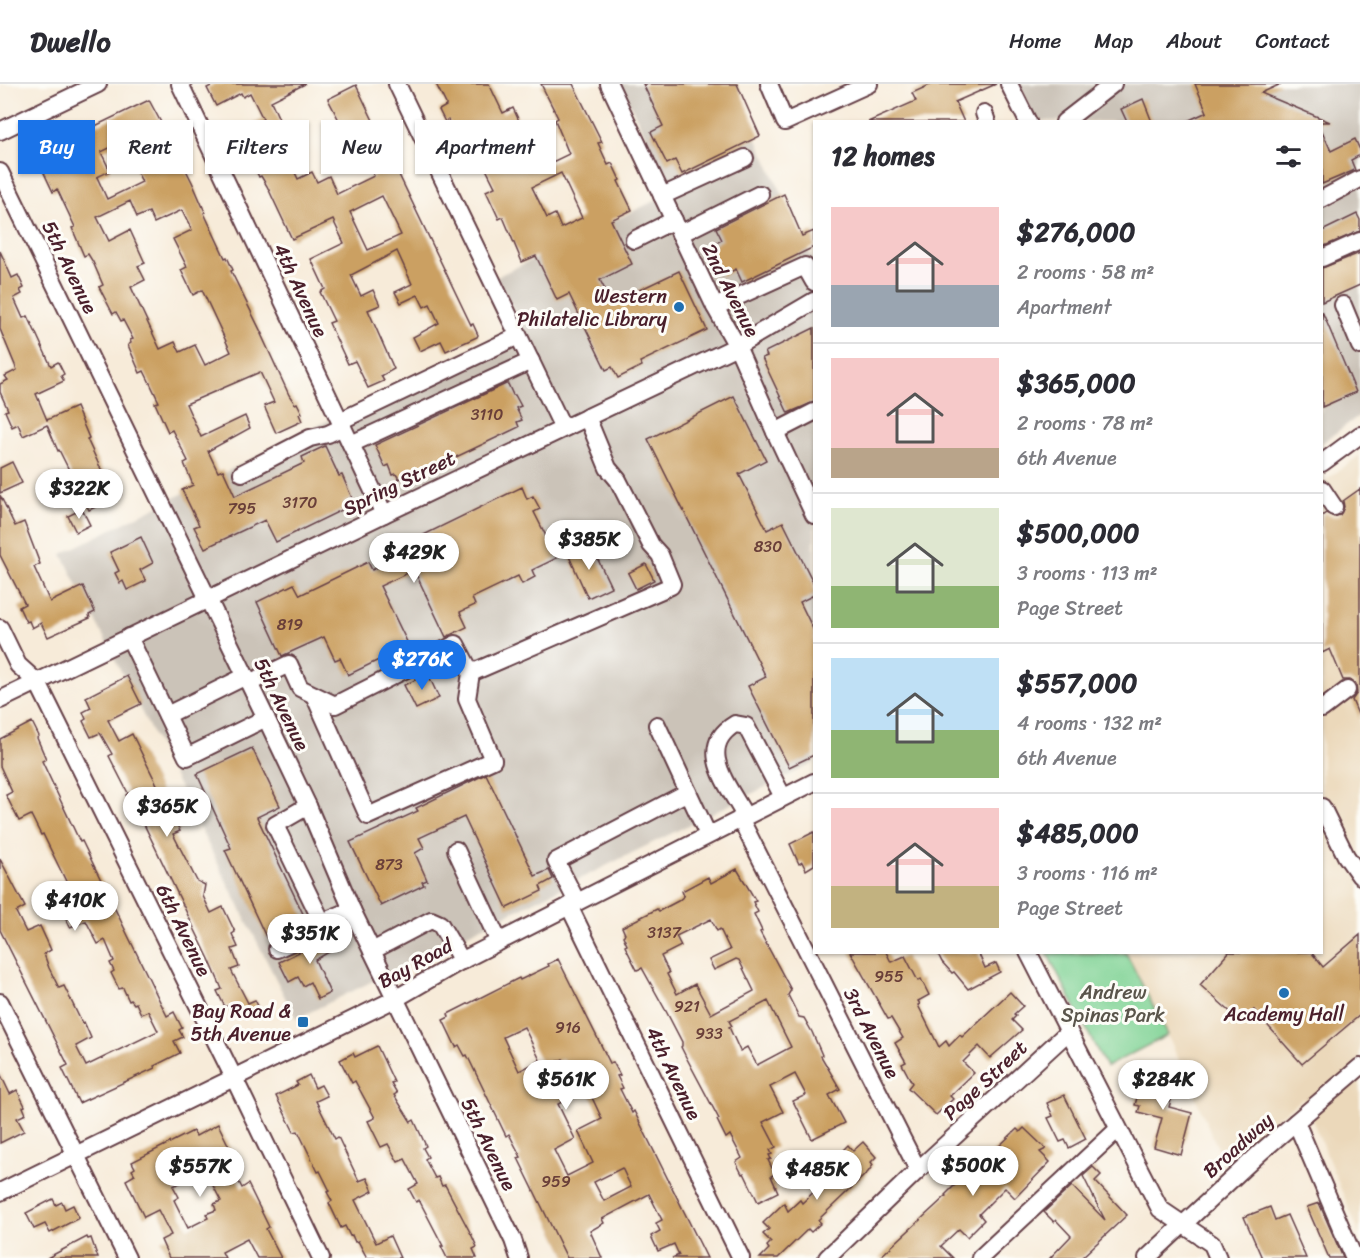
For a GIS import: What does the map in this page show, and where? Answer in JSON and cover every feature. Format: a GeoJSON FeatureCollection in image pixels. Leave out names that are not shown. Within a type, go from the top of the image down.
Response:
{"type":"FeatureCollection","features":[{"type":"Feature","properties":{"kind":"street"},"geometry":{"type":"LineString","coordinates":[[0,131],[98,84]]}},
{"type":"Feature","properties":{"kind":"street","name":"4th Avenue"},"geometry":{"type":"LineString","coordinates":[[180,84],[384,514]]}},
{"type":"Feature","properties":{"kind":"street"},"geometry":{"type":"LineString","coordinates":[[397,84],[563,428]]}},
{"type":"Feature","properties":{"kind":"street","name":"2nd Avenue"},"geometry":{"type":"LineString","coordinates":[[609,84],[715,307],[737,346],[813,512]]}},
{"type":"Feature","properties":{"kind":"street"},"geometry":{"type":"LineString","coordinates":[[769,84],[785,122],[869,84]]}},
{"type":"Feature","properties":{"kind":"street"},"geometry":{"type":"LineString","coordinates":[[1010,84],[1027,120]]}},
{"type":"Feature","properties":{"kind":"street"},"geometry":{"type":"LineString","coordinates":[[1067,120],[1113,84]]}},
{"type":"Feature","properties":{"kind":"street"},"geometry":{"type":"LineString","coordinates":[[662,196],[746,158]]}},
{"type":"Feature","properties":{"kind":"street","name":"5th Avenue"},"geometry":{"type":"LineString","coordinates":[[0,172],[266,718],[308,806],[352,910],[513,1240],[519,1258]]}},
{"type":"Feature","properties":{"kind":"street"},"geometry":{"type":"LineString","coordinates":[[1323,198],[1360,179]]}},
{"type":"Feature","properties":{"kind":"street"},"geometry":{"type":"LineString","coordinates":[[634,240],[677,227],[760,194]]}},
{"type":"Feature","properties":{"kind":"street"},"geometry":{"type":"LineString","coordinates":[[1323,258],[1360,241]]}},
{"type":"Feature","properties":{"kind":"street"},"geometry":{"type":"LineString","coordinates":[[715,307],[805,266],[813,280]]}},
{"type":"Feature","properties":{"kind":"street","name":"Spring Street"},"geometry":{"type":"LineString","coordinates":[[0,700],[737,346],[813,302]]}},
{"type":"Feature","properties":{"kind":"street"},"geometry":{"type":"LineString","coordinates":[[1343,306],[1360,346]]}},
{"type":"Feature","properties":{"kind":"street"},"geometry":{"type":"LineString","coordinates":[[242,473],[310,438],[328,434],[341,424],[518,336]]}},
{"type":"Feature","properties":{"kind":"street"},"geometry":{"type":"LineString","coordinates":[[351,444],[531,361]]}},
{"type":"Feature","properties":{"kind":"street"},"geometry":{"type":"LineString","coordinates":[[775,432],[813,416]]}},
{"type":"Feature","properties":{"kind":"street"},"geometry":{"type":"LineString","coordinates":[[471,673],[672,584],[660,555],[651,545],[618,480],[609,468],[587,417]]}},
{"type":"Feature","properties":{"kind":"street"},"geometry":{"type":"LineString","coordinates":[[1323,462],[1360,435]]}},
{"type":"Feature","properties":{"kind":"street"},"geometry":{"type":"LineString","coordinates":[[1323,490],[1334,507]]}},
{"type":"Feature","properties":{"kind":"street","name":"6th Avenue"},"geometry":{"type":"LineString","coordinates":[[0,628],[18,665],[38,683],[321,1258]]}},
{"type":"Feature","properties":{"kind":"street"},"geometry":{"type":"LineString","coordinates":[[129,638],[187,757],[266,718]]}},
{"type":"Feature","properties":{"kind":"street"},"geometry":{"type":"LineString","coordinates":[[167,715],[289,664],[300,688],[314,695],[334,705],[456,644],[471,673],[467,699],[493,760],[368,816],[314,695]]}},
{"type":"Feature","properties":{"kind":"street"},"geometry":{"type":"LineString","coordinates":[[1323,708],[1347,690]]}},
{"type":"Feature","properties":{"kind":"street","name":"3rd Avenue"},"geometry":{"type":"LineString","coordinates":[[783,798],[746,726],[735,724],[725,730],[716,742],[715,753],[720,769],[918,1170]]}},
{"type":"Feature","properties":{"kind":"street"},"geometry":{"type":"LineString","coordinates":[[657,725],[708,835]]}},
{"type":"Feature","properties":{"kind":"street","name":"Bay Road"},"geometry":{"type":"LineString","coordinates":[[0,1192],[395,999],[462,960],[813,783]]}},
{"type":"Feature","properties":{"kind":"street","name":"4th Avenue"},"geometry":{"type":"LineString","coordinates":[[688,792],[556,861],[573,904],[741,1258]]}},
{"type":"Feature","properties":{"kind":"street"},"geometry":{"type":"LineString","coordinates":[[308,806],[274,825],[322,922]]}},
{"type":"Feature","properties":{"kind":"street"},"geometry":{"type":"LineString","coordinates":[[1323,809],[1346,856],[1360,876]]}},
{"type":"Feature","properties":{"kind":"street"},"geometry":{"type":"LineString","coordinates":[[456,850],[499,942]]}},
{"type":"Feature","properties":{"kind":"street"},"geometry":{"type":"LineString","coordinates":[[277,950],[312,933],[322,922],[352,910]]}},
{"type":"Feature","properties":{"kind":"street"},"geometry":{"type":"LineString","coordinates":[[372,951],[431,920],[440,924],[462,960]]}},
{"type":"Feature","properties":{"kind":"street"},"geometry":{"type":"LineString","coordinates":[[1029,954],[1160,1209],[1212,1244],[1218,1258]]}},
{"type":"Feature","properties":{"kind":"street"},"geometry":{"type":"LineString","coordinates":[[0,1002],[127,1258]]}},
{"type":"Feature","properties":{"kind":"street","name":"Page Street"},"geometry":{"type":"LineString","coordinates":[[827,1258],[918,1170],[1068,1032]]}},
{"type":"Feature","properties":{"kind":"street","name":"Broadway"},"geometry":{"type":"LineString","coordinates":[[1147,1258],[1360,1066]]}},
{"type":"Feature","properties":{"kind":"street"},"geometry":{"type":"LineString","coordinates":[[1296,1122],[1354,1258]]}},
{"type":"Feature","properties":{"kind":"street"},"geometry":{"type":"LineString","coordinates":[[980,1258],[1118,1129]]}},
{"type":"Feature","properties":{"kind":"shaded area"},"geometry":{"type":"Polygon","coordinates":[[[620,84],[731,84],[813,260],[813,763],[296,1019],[62,554],[521,324],[496,277],[673,192],[620,84]]]}},
{"type":"Feature","properties":{"kind":"shaded area"},"geometry":{"type":"Polygon","coordinates":[[[1019,84],[1360,84],[1360,415],[1323,442],[1323,120],[1034,120],[1019,84]]]}},
{"type":"Feature","properties":{"kind":"shaded area"},"geometry":{"type":"Polygon","coordinates":[[[1360,455],[1360,1235],[1303,1098],[1223,1160],[1168,1035],[1127,954],[1323,954],[1323,482],[1360,455]]]}},
{"type":"Feature","properties":{"kind":"green space","name":"Andrew Spinas Park"},"geometry":{"type":"Polygon","coordinates":[[[1048,954],[1127,954],[1168,1035],[1106,1067],[1048,954]]]}},
{"type":"Feature","properties":{"kind":"building"},"geometry":{"type":"Polygon","coordinates":[[[215,84],[305,84],[271,101],[279,120],[261,120],[263,119],[250,93],[243,97],[241,93],[216,106],[207,88],[215,84]]]}},
{"type":"Feature","properties":{"kind":"building"},"geometry":{"type":"Polygon","coordinates":[[[436,84],[489,84],[503,113],[513,108],[519,120],[444,120],[439,110],[446,106],[436,84]]]}},
{"type":"Feature","properties":{"kind":"building"},"geometry":{"type":"Polygon","coordinates":[[[541,84],[573,84],[602,142],[598,143],[608,165],[612,163],[632,210],[611,220],[632,264],[600,280],[612,303],[679,271],[707,330],[640,362],[642,366],[618,378],[612,367],[606,370],[569,294],[557,300],[536,256],[522,262],[503,217],[499,219],[486,191],[495,187],[488,174],[556,174],[556,160],[569,154],[555,120],[558,118],[541,84]],[[561,173],[532,187],[547,218],[555,214],[561,228],[582,218],[561,173]]]}},
{"type":"Feature","properties":{"kind":"building"},"geometry":{"type":"Polygon","coordinates":[[[643,84],[737,84],[760,136],[682,174],[675,160],[667,164],[651,132],[663,126],[643,84]]]}},
{"type":"Feature","properties":{"kind":"building"},"geometry":{"type":"Polygon","coordinates":[[[932,84],[996,84],[955,102],[963,120],[873,120],[916,101],[912,93],[932,84]]]}},
{"type":"Feature","properties":{"kind":"building"},"geometry":{"type":"Polygon","coordinates":[[[1195,84],[1281,84],[1261,93],[1330,122],[1323,122],[1323,120],[1189,120],[1207,112],[1195,84]]]}},
{"type":"Feature","properties":{"kind":"building"},"geometry":{"type":"Polygon","coordinates":[[[356,85],[373,120],[339,120],[328,99],[356,85]]]}},
{"type":"Feature","properties":{"kind":"building"},"geometry":{"type":"Polygon","coordinates":[[[1143,99],[1151,120],[1126,120],[1121,109],[1143,99]]]}},
{"type":"Feature","properties":{"kind":"building"},"geometry":{"type":"Polygon","coordinates":[[[149,100],[160,120],[108,120],[149,100]]]}},
{"type":"Feature","properties":{"kind":"building"},"geometry":{"type":"Polygon","coordinates":[[[107,120],[107,149],[101,152],[107,165],[107,172],[97,177],[107,199],[142,182],[138,174],[188,174],[289,395],[295,404],[297,403],[302,413],[299,414],[302,421],[276,433],[264,406],[274,402],[260,372],[186,404],[201,437],[245,416],[250,428],[208,451],[218,472],[223,470],[235,496],[304,463],[302,457],[325,446],[352,498],[343,502],[346,508],[276,542],[265,520],[205,548],[194,527],[199,525],[182,490],[193,485],[184,463],[188,461],[172,430],[168,432],[155,403],[159,402],[144,371],[140,373],[128,345],[133,339],[123,320],[121,321],[116,312],[113,314],[99,287],[103,285],[93,262],[88,254],[84,256],[72,228],[75,227],[57,189],[53,192],[45,174],[95,174],[95,126],[107,120]],[[130,201],[97,217],[109,241],[130,230],[145,263],[138,266],[145,280],[131,287],[160,349],[175,342],[180,352],[195,345],[205,365],[231,352],[202,290],[193,295],[181,270],[187,267],[173,239],[192,230],[182,210],[154,223],[149,212],[137,217],[130,201]]]}},
{"type":"Feature","properties":{"kind":"building"},"geometry":{"type":"Polygon","coordinates":[[[1323,133],[1331,151],[1355,139],[1360,155],[1351,160],[1355,170],[1323,184],[1323,133]]]}},
{"type":"Feature","properties":{"kind":"building"},"geometry":{"type":"Polygon","coordinates":[[[312,172],[317,182],[329,176],[337,194],[374,176],[373,174],[399,174],[471,325],[473,324],[477,337],[446,351],[441,341],[420,351],[413,337],[439,323],[430,304],[424,307],[418,295],[401,303],[395,292],[412,284],[397,251],[351,275],[361,296],[373,290],[380,305],[368,310],[394,369],[381,376],[384,381],[368,388],[355,361],[348,364],[329,323],[334,321],[320,292],[325,289],[311,259],[344,243],[333,220],[292,239],[267,186],[261,176],[259,177],[258,174],[296,174],[298,179],[312,172]],[[382,196],[350,212],[368,250],[401,235],[382,196]]]}},
{"type":"Feature","properties":{"kind":"building"},"geometry":{"type":"Polygon","coordinates":[[[784,194],[802,236],[813,231],[813,247],[742,282],[736,269],[722,276],[708,247],[722,240],[716,228],[784,194]]]}},
{"type":"Feature","properties":{"kind":"building"},"geometry":{"type":"Polygon","coordinates":[[[1357,214],[1360,220],[1360,231],[1323,247],[1323,231],[1357,214]]]}},
{"type":"Feature","properties":{"kind":"building"},"geometry":{"type":"Polygon","coordinates":[[[0,251],[12,278],[18,275],[24,288],[20,290],[22,294],[14,298],[23,318],[28,316],[51,366],[58,362],[64,374],[61,376],[64,381],[36,394],[47,420],[76,407],[89,438],[87,439],[107,482],[114,480],[121,495],[89,510],[47,425],[23,436],[18,424],[12,427],[5,411],[8,410],[0,392],[0,384],[8,380],[5,376],[17,370],[0,329],[0,251]]]}},
{"type":"Feature","properties":{"kind":"building"},"geometry":{"type":"Polygon","coordinates":[[[1360,253],[1360,285],[1323,302],[1323,268],[1360,253]]]}},
{"type":"Feature","properties":{"kind":"building"},"geometry":{"type":"Polygon","coordinates":[[[1323,313],[1356,392],[1323,407],[1323,313]]]}},
{"type":"Feature","properties":{"kind":"building"},"geometry":{"type":"Polygon","coordinates":[[[813,328],[813,402],[788,413],[762,358],[767,356],[765,352],[813,328]]]}},
{"type":"Feature","properties":{"kind":"building"},"geometry":{"type":"Polygon","coordinates":[[[506,384],[521,406],[516,408],[522,420],[517,422],[519,427],[406,481],[404,477],[399,479],[396,474],[393,475],[389,465],[385,467],[375,445],[506,384]]]}},
{"type":"Feature","properties":{"kind":"building"},"geometry":{"type":"Polygon","coordinates":[[[734,396],[766,460],[739,474],[767,530],[783,522],[813,582],[813,596],[800,602],[813,629],[813,755],[789,767],[748,686],[766,677],[648,439],[734,396]]]}},
{"type":"Feature","properties":{"kind":"building"},"geometry":{"type":"Polygon","coordinates":[[[12,462],[22,483],[0,493],[0,468],[12,462]]]}},
{"type":"Feature","properties":{"kind":"building"},"geometry":{"type":"Polygon","coordinates":[[[522,487],[527,499],[533,496],[540,509],[534,512],[557,558],[532,570],[535,577],[522,584],[518,576],[472,598],[475,605],[460,612],[467,627],[446,637],[414,570],[380,586],[409,646],[404,649],[407,654],[396,659],[393,653],[348,675],[340,658],[335,660],[324,637],[282,656],[257,602],[294,584],[300,595],[368,562],[372,570],[407,553],[403,545],[522,487]]]}},
{"type":"Feature","properties":{"kind":"building"},"geometry":{"type":"Polygon","coordinates":[[[1360,489],[1360,719],[1352,700],[1357,693],[1356,684],[1350,680],[1343,680],[1330,649],[1323,652],[1323,515],[1326,513],[1334,517],[1340,515],[1344,507],[1343,501],[1360,489]]]}},
{"type":"Feature","properties":{"kind":"building"},"geometry":{"type":"Polygon","coordinates":[[[0,495],[15,526],[24,522],[40,564],[34,567],[50,602],[83,586],[95,612],[89,615],[90,618],[48,637],[41,623],[32,628],[29,621],[26,622],[19,607],[25,604],[0,555],[0,495]]]}},
{"type":"Feature","properties":{"kind":"building"},"geometry":{"type":"Polygon","coordinates":[[[82,509],[90,525],[76,532],[68,516],[82,509]]]}},
{"type":"Feature","properties":{"kind":"building"},"geometry":{"type":"Polygon","coordinates":[[[141,537],[153,563],[140,570],[146,581],[127,590],[123,581],[120,583],[115,573],[119,571],[110,552],[141,537]]]}},
{"type":"Feature","properties":{"kind":"building"},"geometry":{"type":"Polygon","coordinates":[[[590,543],[611,587],[588,598],[568,554],[590,543]]]}},
{"type":"Feature","properties":{"kind":"building"},"geometry":{"type":"Polygon","coordinates":[[[646,564],[654,580],[636,589],[628,573],[646,564]]]}},
{"type":"Feature","properties":{"kind":"building"},"geometry":{"type":"Polygon","coordinates":[[[428,674],[439,698],[416,709],[404,685],[428,674]]]}},
{"type":"Feature","properties":{"kind":"building"},"geometry":{"type":"Polygon","coordinates":[[[127,676],[141,704],[108,720],[119,741],[132,734],[180,831],[173,834],[197,881],[205,885],[203,896],[211,913],[223,907],[235,932],[232,934],[238,947],[232,949],[239,967],[231,970],[248,1003],[255,1000],[260,1010],[245,1018],[240,1008],[232,1012],[228,1006],[225,1007],[217,991],[222,989],[209,959],[139,814],[126,795],[128,793],[109,756],[112,754],[100,733],[91,737],[83,721],[86,719],[83,712],[91,708],[86,697],[127,676]]]}},
{"type":"Feature","properties":{"kind":"building"},"geometry":{"type":"Polygon","coordinates":[[[32,722],[46,759],[42,761],[80,842],[82,841],[167,1016],[174,1012],[182,1028],[179,1030],[183,1037],[174,1041],[180,1053],[154,1066],[155,1068],[79,1103],[62,1068],[68,1065],[0,930],[0,859],[25,907],[16,912],[26,932],[40,926],[51,950],[44,954],[49,968],[59,988],[64,986],[91,1038],[76,1046],[86,1066],[158,1031],[148,1011],[141,1014],[136,1003],[129,1001],[123,988],[119,989],[111,973],[114,971],[110,963],[114,961],[105,940],[98,944],[86,921],[70,927],[64,914],[78,906],[62,873],[31,815],[19,821],[6,795],[12,792],[0,766],[0,739],[32,722]]]}},
{"type":"Feature","properties":{"kind":"building"},"geometry":{"type":"Polygon","coordinates":[[[252,748],[280,806],[257,817],[305,918],[266,937],[225,850],[231,848],[197,774],[252,748]]]}},
{"type":"Feature","properties":{"kind":"building"},"geometry":{"type":"Polygon","coordinates":[[[486,774],[535,876],[549,870],[553,879],[540,886],[542,891],[507,908],[464,817],[419,838],[424,848],[415,853],[427,880],[422,882],[424,885],[381,906],[350,842],[418,811],[416,808],[486,774]]]}},
{"type":"Feature","properties":{"kind":"building"},"geometry":{"type":"Polygon","coordinates":[[[813,832],[813,866],[806,870],[802,862],[799,864],[790,844],[813,832]]]}},
{"type":"Feature","properties":{"kind":"building"},"geometry":{"type":"Polygon","coordinates":[[[737,869],[756,901],[753,902],[758,912],[754,914],[762,931],[760,932],[791,990],[788,995],[799,1017],[804,1018],[812,1032],[821,1056],[840,1089],[829,1095],[844,1123],[812,1139],[793,1101],[806,1095],[795,1074],[770,1087],[783,1112],[763,1122],[776,1147],[770,1150],[771,1159],[768,1160],[775,1174],[771,1176],[778,1192],[758,1202],[736,1162],[742,1158],[730,1135],[726,1138],[717,1120],[719,1119],[681,1047],[682,1042],[642,968],[637,970],[625,946],[627,945],[623,936],[625,934],[622,927],[678,901],[684,896],[682,891],[708,877],[711,883],[737,869]],[[711,919],[676,936],[681,946],[661,956],[677,994],[695,984],[711,1014],[754,991],[739,960],[736,959],[714,970],[709,960],[730,950],[720,929],[717,931],[711,919]],[[768,1001],[729,1021],[732,1026],[729,1027],[740,1051],[747,1047],[757,1065],[791,1047],[768,1001]]]}},
{"type":"Feature","properties":{"kind":"building"},"geometry":{"type":"Polygon","coordinates":[[[335,934],[341,945],[315,960],[330,993],[318,999],[310,982],[303,986],[298,977],[289,982],[279,962],[335,934]]]}},
{"type":"Feature","properties":{"kind":"building","name":"Academy Hall"},"geometry":{"type":"Polygon","coordinates":[[[1360,935],[1360,1015],[1302,1064],[1254,1010],[1243,1023],[1200,985],[1227,954],[1313,954],[1323,967],[1360,935]]]}},
{"type":"Feature","properties":{"kind":"building"},"geometry":{"type":"Polygon","coordinates":[[[851,954],[887,954],[891,962],[905,956],[918,981],[921,979],[929,995],[918,1001],[920,1004],[918,1005],[939,1047],[946,1041],[949,1046],[960,1035],[962,1037],[1010,992],[1023,1006],[1014,1014],[1016,1016],[1012,1020],[1022,1030],[990,1058],[979,1046],[963,1062],[974,1073],[950,1096],[953,1099],[936,1115],[908,1088],[912,1083],[902,1064],[906,1062],[895,1043],[903,1038],[891,1018],[888,1019],[851,954]]]}},
{"type":"Feature","properties":{"kind":"building"},"geometry":{"type":"Polygon","coordinates":[[[938,954],[979,954],[985,968],[996,963],[1000,972],[968,989],[942,962],[938,954]]]}},
{"type":"Feature","properties":{"kind":"building"},"geometry":{"type":"Polygon","coordinates":[[[558,959],[610,1063],[613,1062],[620,1075],[617,1076],[623,1088],[620,1089],[632,1113],[634,1111],[707,1258],[672,1258],[679,1255],[674,1244],[658,1251],[651,1236],[660,1231],[656,1223],[662,1220],[649,1194],[602,1219],[604,1223],[590,1231],[602,1258],[567,1258],[518,1158],[521,1157],[509,1134],[506,1136],[467,1055],[465,1056],[459,1045],[456,1047],[443,1020],[449,1017],[448,1014],[519,978],[520,980],[549,966],[548,964],[558,959]],[[524,1027],[503,1037],[519,1071],[539,1061],[554,1091],[574,1081],[563,1059],[544,1068],[524,1027]],[[588,1089],[558,1104],[575,1139],[554,1150],[567,1176],[593,1163],[578,1131],[602,1119],[588,1089]],[[622,1168],[594,1182],[604,1201],[631,1187],[622,1168]]]}},
{"type":"Feature","properties":{"kind":"building"},"geometry":{"type":"Polygon","coordinates":[[[377,1046],[394,1082],[391,1083],[397,1093],[394,1095],[411,1122],[414,1120],[426,1146],[423,1148],[428,1157],[425,1159],[435,1178],[438,1177],[442,1186],[445,1185],[472,1236],[477,1247],[473,1249],[477,1258],[447,1258],[419,1200],[416,1202],[409,1189],[418,1184],[405,1159],[398,1162],[388,1144],[381,1147],[368,1121],[375,1118],[355,1081],[352,1083],[340,1060],[353,1053],[355,1057],[377,1046]]]}},
{"type":"Feature","properties":{"kind":"building"},"geometry":{"type":"Polygon","coordinates":[[[1146,1064],[1160,1068],[1156,1081],[1175,1086],[1169,1107],[1192,1113],[1181,1155],[1154,1147],[1162,1118],[1138,1112],[1140,1106],[1135,1105],[1146,1064]]]}},
{"type":"Feature","properties":{"kind":"building"},"geometry":{"type":"Polygon","coordinates":[[[0,1073],[10,1094],[17,1090],[25,1106],[23,1107],[26,1114],[17,1118],[24,1131],[0,1143],[0,1073]]]}},
{"type":"Feature","properties":{"kind":"building"},"geometry":{"type":"Polygon","coordinates":[[[309,1075],[315,1088],[321,1085],[327,1096],[316,1101],[335,1139],[338,1137],[359,1181],[367,1178],[373,1191],[355,1200],[376,1243],[390,1236],[400,1258],[367,1258],[358,1241],[355,1242],[345,1226],[341,1228],[329,1203],[332,1201],[327,1192],[330,1191],[298,1131],[294,1132],[276,1096],[298,1085],[296,1082],[309,1075]]]}},
{"type":"Feature","properties":{"kind":"building"},"geometry":{"type":"Polygon","coordinates":[[[1064,1095],[1086,1139],[1069,1148],[1065,1140],[1060,1142],[1048,1118],[1053,1116],[1047,1103],[1064,1095]]]}},
{"type":"Feature","properties":{"kind":"building"},"geometry":{"type":"Polygon","coordinates":[[[218,1124],[237,1163],[231,1166],[242,1188],[248,1184],[269,1227],[266,1229],[281,1258],[257,1258],[247,1239],[222,1252],[225,1258],[169,1258],[161,1240],[171,1235],[158,1210],[144,1217],[126,1180],[135,1175],[132,1162],[193,1131],[196,1136],[218,1124]],[[207,1174],[198,1175],[173,1186],[179,1197],[174,1200],[188,1228],[208,1218],[206,1214],[216,1210],[214,1204],[221,1201],[207,1174]]]}},
{"type":"Feature","properties":{"kind":"building"},"geometry":{"type":"Polygon","coordinates":[[[1024,1128],[1046,1149],[1040,1152],[1050,1162],[1015,1198],[1005,1188],[979,1214],[984,1220],[967,1237],[959,1229],[941,1246],[953,1258],[879,1258],[946,1196],[968,1172],[970,1174],[1017,1129],[1020,1132],[1024,1128]]]}},
{"type":"Feature","properties":{"kind":"building"},"geometry":{"type":"Polygon","coordinates":[[[863,1142],[876,1157],[871,1162],[873,1165],[868,1172],[818,1220],[821,1223],[811,1232],[808,1229],[778,1258],[760,1258],[769,1249],[767,1246],[771,1242],[763,1234],[769,1229],[763,1223],[784,1203],[788,1211],[800,1200],[802,1203],[820,1186],[816,1182],[848,1145],[853,1151],[863,1142]]]}},
{"type":"Feature","properties":{"kind":"building"},"geometry":{"type":"Polygon","coordinates":[[[1093,1167],[1101,1175],[1095,1181],[1127,1215],[1081,1258],[1050,1258],[1071,1236],[1056,1220],[1054,1222],[1044,1212],[1072,1186],[1105,1220],[1083,1176],[1093,1167]]]}},
{"type":"Feature","properties":{"kind":"building"},"geometry":{"type":"Polygon","coordinates":[[[53,1199],[56,1205],[62,1202],[65,1209],[73,1205],[79,1218],[50,1233],[45,1224],[34,1229],[26,1213],[53,1199]]]}},
{"type":"Feature","properties":{"kind":"building"},"geometry":{"type":"Polygon","coordinates":[[[1319,1203],[1343,1258],[1329,1258],[1307,1207],[1319,1203]]]}},
{"type":"Feature","properties":{"kind":"building"},"geometry":{"type":"Polygon","coordinates":[[[1270,1207],[1275,1220],[1287,1215],[1306,1258],[1262,1258],[1244,1217],[1270,1207]]]}},
{"type":"Feature","properties":{"kind":"building"},"geometry":{"type":"Polygon","coordinates":[[[87,1237],[91,1238],[98,1258],[47,1258],[87,1237]]]}},
{"type":"Feature","properties":{"kind":"place","name":"Western Philatelic Library"},"geometry":{"type":"Point","coordinates":[679,307]}},
{"type":"Feature","properties":{"kind":"place","name":"Academy Hall"},"geometry":{"type":"Point","coordinates":[1284,993]}},
{"type":"Feature","properties":{"kind":"place","name":"Bay Road & 5th Avenue"},"geometry":{"type":"Point","coordinates":[303,1022]}}]}
